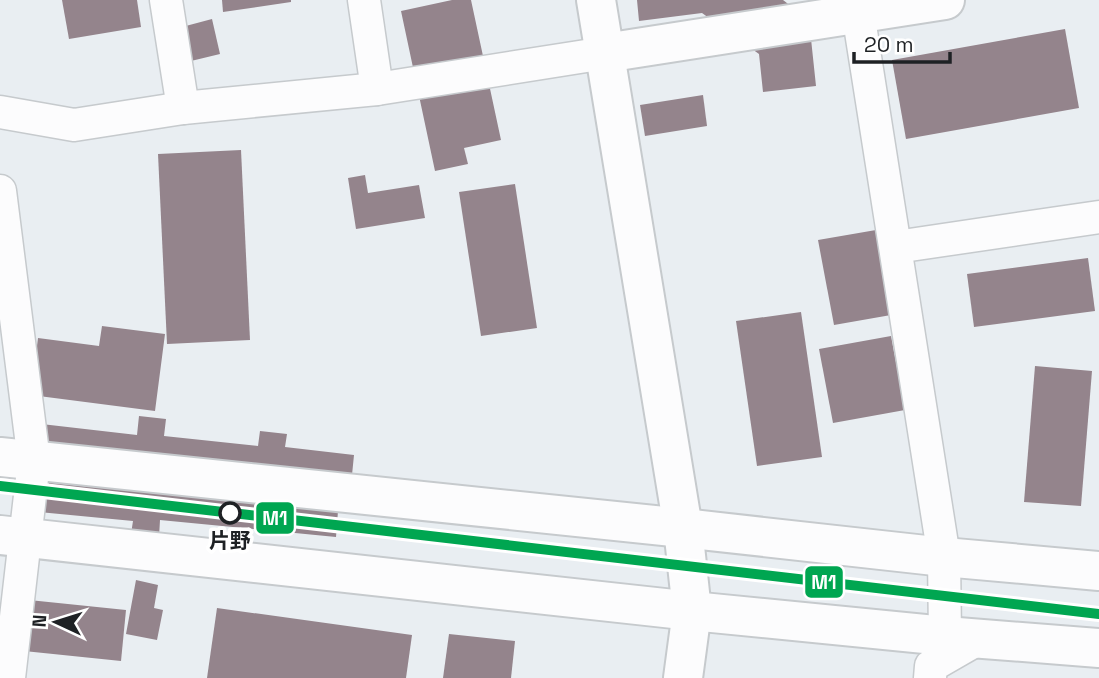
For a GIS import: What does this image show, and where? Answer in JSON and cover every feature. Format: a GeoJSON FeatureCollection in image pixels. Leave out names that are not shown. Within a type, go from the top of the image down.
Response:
{"type":"FeatureCollection","features":[{"type":"Feature","properties":{"kind":"street"},"geometry":{"type":"LineString","coordinates":[[166,0],[183,108]]}},
{"type":"Feature","properties":{"kind":"street"},"geometry":{"type":"LineString","coordinates":[[364,0],[377,89]]}},
{"type":"Feature","properties":{"kind":"street"},"geometry":{"type":"LineString","coordinates":[[596,0],[683,528],[692,611],[683,678]]}},
{"type":"Feature","properties":{"kind":"street"},"geometry":{"type":"LineString","coordinates":[[0,112],[74,125],[183,108],[377,89],[605,53],[857,6],[945,0]]}},
{"type":"Feature","properties":{"kind":"street"},"geometry":{"type":"LineString","coordinates":[[857,6],[944,557],[961,637]]}},
{"type":"Feature","properties":{"kind":"street"},"geometry":{"type":"LineString","coordinates":[[0,191],[17,459],[9,678]]}},
{"type":"Feature","properties":{"kind":"street"},"geometry":{"type":"LineString","coordinates":[[895,247],[1099,217]]}},
{"type":"Feature","properties":{"kind":"street"},"geometry":{"type":"LineString","coordinates":[[17,459],[1099,571]]}},
{"type":"Feature","properties":{"kind":"street"},"geometry":{"type":"LineString","coordinates":[[13,537],[692,611],[1099,648]]}},
{"type":"Feature","properties":{"kind":"street"},"geometry":{"type":"LineString","coordinates":[[930,678],[931,666],[961,637]]}},
{"type":"Feature","properties":{"kind":"building"},"geometry":{"type":"Polygon","coordinates":[[[62,0],[137,0],[141,27],[69,39],[62,0]]]}},
{"type":"Feature","properties":{"kind":"building"},"geometry":{"type":"Polygon","coordinates":[[[222,0],[291,0],[291,2],[223,12],[222,0]]]}},
{"type":"Feature","properties":{"kind":"building"},"geometry":{"type":"Polygon","coordinates":[[[452,0],[471,0],[501,140],[464,148],[468,164],[435,171],[401,11],[452,0]]]}},
{"type":"Feature","properties":{"kind":"building"},"geometry":{"type":"Polygon","coordinates":[[[637,0],[783,0],[809,20],[816,86],[763,92],[759,54],[702,13],[639,21],[637,0]]]}},
{"type":"Feature","properties":{"kind":"building"},"geometry":{"type":"Polygon","coordinates":[[[212,19],[220,54],[191,61],[182,27],[212,19]]]}},
{"type":"Feature","properties":{"kind":"building"},"geometry":{"type":"Polygon","coordinates":[[[1065,29],[1079,108],[906,139],[892,60],[1065,29]]]}},
{"type":"Feature","properties":{"kind":"building"},"geometry":{"type":"Polygon","coordinates":[[[703,95],[707,126],[645,136],[640,105],[703,95]]]}},
{"type":"Feature","properties":{"kind":"building"},"geometry":{"type":"Polygon","coordinates":[[[241,150],[250,340],[167,344],[158,154],[241,150]]]}},
{"type":"Feature","properties":{"kind":"building"},"geometry":{"type":"Polygon","coordinates":[[[365,175],[368,193],[419,185],[425,218],[356,229],[348,178],[365,175]]]}},
{"type":"Feature","properties":{"kind":"building"},"geometry":{"type":"Polygon","coordinates":[[[515,184],[537,328],[481,336],[459,192],[515,184]]]}},
{"type":"Feature","properties":{"kind":"building"},"geometry":{"type":"Polygon","coordinates":[[[876,230],[891,315],[834,325],[818,240],[876,230]]]}},
{"type":"Feature","properties":{"kind":"building"},"geometry":{"type":"Polygon","coordinates":[[[1088,258],[1095,311],[974,327],[967,274],[1088,258]]]}},
{"type":"Feature","properties":{"kind":"building"},"geometry":{"type":"Polygon","coordinates":[[[801,312],[822,457],[757,466],[736,321],[801,312]]]}},
{"type":"Feature","properties":{"kind":"building"},"geometry":{"type":"Polygon","coordinates":[[[102,326],[165,334],[155,411],[31,395],[38,338],[99,346],[102,326]]]}},
{"type":"Feature","properties":{"kind":"building"},"geometry":{"type":"Polygon","coordinates":[[[891,336],[905,410],[833,423],[819,349],[891,336]]]}},
{"type":"Feature","properties":{"kind":"building"},"geometry":{"type":"Polygon","coordinates":[[[1035,366],[1092,371],[1081,506],[1024,502],[1035,366]]]}},
{"type":"Feature","properties":{"kind":"building"},"geometry":{"type":"Polygon","coordinates":[[[139,416],[166,419],[164,436],[258,446],[260,431],[287,434],[285,447],[354,455],[351,485],[21,448],[24,422],[137,435],[139,416]]]}},
{"type":"Feature","properties":{"kind":"building"},"geometry":{"type":"Polygon","coordinates":[[[21,480],[338,511],[336,537],[160,520],[159,537],[131,534],[133,521],[18,510],[21,480]]]}},
{"type":"Feature","properties":{"kind":"building"},"geometry":{"type":"Polygon","coordinates":[[[136,580],[158,585],[154,608],[163,610],[157,640],[126,634],[136,580]]]}},
{"type":"Feature","properties":{"kind":"building"},"geometry":{"type":"Polygon","coordinates":[[[29,600],[126,610],[121,661],[24,651],[29,600]]]}},
{"type":"Feature","properties":{"kind":"building"},"geometry":{"type":"Polygon","coordinates":[[[217,608],[412,635],[406,678],[207,678],[217,608]]]}},
{"type":"Feature","properties":{"kind":"building"},"geometry":{"type":"Polygon","coordinates":[[[449,634],[515,641],[511,678],[443,678],[449,634]]]}},
{"type":"Feature","properties":{"kind":"transit line","name":"M1"},"geometry":{"type":"LineString","coordinates":[[0,486],[1099,614]]}},
{"type":"Feature","properties":{"kind":"place","name":"片野"},"geometry":{"type":"Point","coordinates":[230,513]}}]}
